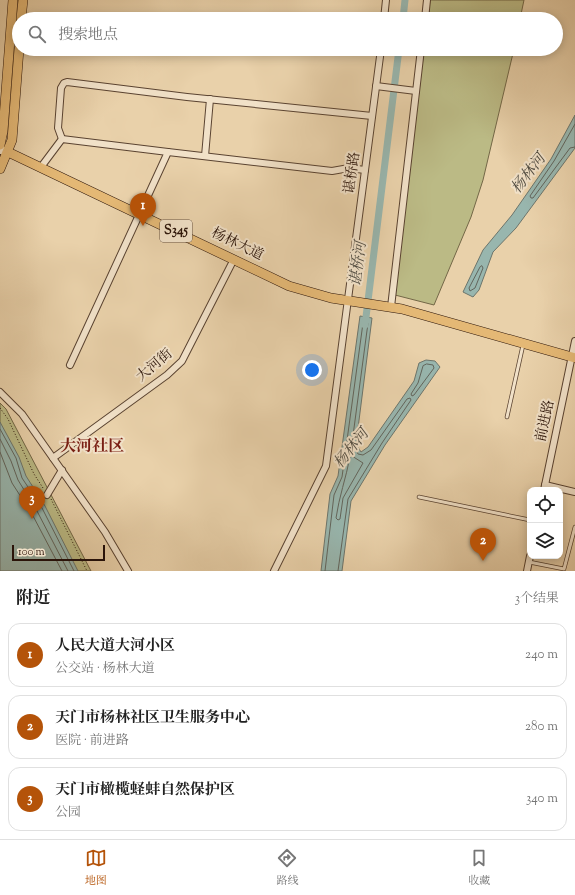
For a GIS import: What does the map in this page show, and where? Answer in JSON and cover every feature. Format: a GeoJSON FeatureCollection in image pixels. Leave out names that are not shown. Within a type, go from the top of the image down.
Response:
{"type":"FeatureCollection","features":[{"type":"Feature","properties":{"kind":"main road"},"geometry":{"type":"LineString","coordinates":[[4,151],[0,145],[3,130],[4,82],[13,0]]}},
{"type":"Feature","properties":{"kind":"main road"},"geometry":{"type":"LineString","coordinates":[[22,12],[23,0]]}},
{"type":"Feature","properties":{"kind":"main road"},"geometry":{"type":"LineString","coordinates":[[0,169],[4,151],[12,135],[18,56]]}},
{"type":"Feature","properties":{"kind":"main road","name":"杨林大道"},"geometry":{"type":"LineString","coordinates":[[4,151],[41,167],[289,286],[311,293],[349,301]]}},
{"type":"Feature","properties":{"kind":"main road","name":"S345"},"geometry":{"type":"LineString","coordinates":[[349,301],[388,307],[573,357]]}},
{"type":"Feature","properties":{"kind":"street"},"geometry":{"type":"LineString","coordinates":[[385,12],[386,0]]}},
{"type":"Feature","properties":{"kind":"street"},"geometry":{"type":"LineString","coordinates":[[426,12],[427,0]]}},
{"type":"Feature","properties":{"kind":"street","name":"谌桥路"},"geometry":{"type":"LineString","coordinates":[[274,571],[326,466],[349,301],[380,56]]}},
{"type":"Feature","properties":{"kind":"street"},"geometry":{"type":"LineString","coordinates":[[388,307],[420,56]]}},
{"type":"Feature","properties":{"kind":"street"},"geometry":{"type":"LineString","coordinates":[[62,139],[58,128],[61,88],[64,83],[67,82],[372,116]]}},
{"type":"Feature","properties":{"kind":"street"},"geometry":{"type":"LineString","coordinates":[[376,86],[416,91]]}},
{"type":"Feature","properties":{"kind":"street"},"geometry":{"type":"LineString","coordinates":[[205,156],[210,99]]}},
{"type":"Feature","properties":{"kind":"street"},"geometry":{"type":"LineString","coordinates":[[62,139],[332,171],[349,168],[365,170]]}},
{"type":"Feature","properties":{"kind":"street"},"geometry":{"type":"LineString","coordinates":[[41,167],[62,139]]}},
{"type":"Feature","properties":{"kind":"street"},"geometry":{"type":"LineString","coordinates":[[70,365],[168,152]]}},
{"type":"Feature","properties":{"kind":"street","name":"大河街"},"geometry":{"type":"LineString","coordinates":[[53,458],[182,361],[234,259]]}},
{"type":"Feature","properties":{"kind":"street","name":"前进路"},"geometry":{"type":"LineString","coordinates":[[544,487],[575,342]]}},
{"type":"Feature","properties":{"kind":"street"},"geometry":{"type":"LineString","coordinates":[[0,392],[22,414],[105,532],[128,571]]}},
{"type":"Feature","properties":{"kind":"street"},"geometry":{"type":"LineString","coordinates":[[47,495],[62,470]]}},
{"type":"Feature","properties":{"kind":"street"},"geometry":{"type":"LineString","coordinates":[[563,490],[575,492]]}},
{"type":"Feature","properties":{"kind":"street"},"geometry":{"type":"LineString","coordinates":[[527,571],[529,559]]}},
{"type":"Feature","properties":{"kind":"lane"},"geometry":{"type":"LineString","coordinates":[[507,417],[524,343]]}},
{"type":"Feature","properties":{"kind":"lane"},"geometry":{"type":"LineString","coordinates":[[419,497],[527,519]]}},
{"type":"Feature","properties":{"kind":"lane"},"geometry":{"type":"LineString","coordinates":[[529,559],[564,569],[575,527]]}},
{"type":"Feature","properties":{"kind":"shaded area"},"geometry":{"type":"Polygon","coordinates":[[[430,0],[524,0],[521,12],[429,12],[430,0]]]}},
{"type":"Feature","properties":{"kind":"shaded area"},"geometry":{"type":"Polygon","coordinates":[[[423,56],[512,56],[483,180],[471,217],[434,305],[395,295],[423,56]]]}},
{"type":"Feature","properties":{"kind":"shaded area"},"geometry":{"type":"Polygon","coordinates":[[[0,403],[6,409],[91,571],[0,571],[0,403]]]}},
{"type":"Feature","properties":{"kind":"water"},"geometry":{"type":"Polygon","coordinates":[[[575,115],[575,148],[516,228],[493,252],[479,290],[473,297],[463,292],[483,250],[512,215],[551,159],[575,115]]]}},
{"type":"Feature","properties":{"kind":"water","name":"杨林河"},"geometry":{"type":"Polygon","coordinates":[[[360,316],[372,318],[356,444],[361,452],[368,447],[414,381],[419,363],[426,360],[435,361],[440,367],[385,445],[351,501],[342,571],[321,571],[330,494],[338,476],[360,316]]]}},
{"type":"Feature","properties":{"kind":"water"},"geometry":{"type":"Polygon","coordinates":[[[0,422],[19,457],[26,476],[45,506],[78,571],[0,571],[0,422]]]}},
{"type":"Feature","properties":{"kind":"waterway","name":"谌桥河"},"geometry":{"type":"LineString","coordinates":[[404,12],[405,0]]}},
{"type":"Feature","properties":{"kind":"waterway","name":"谌桥河"},"geometry":{"type":"LineString","coordinates":[[365,325],[398,56]]}},
{"type":"Feature","properties":{"kind":"place","name":"人民大道大河小区"},"geometry":{"type":"Point","coordinates":[143,226]}},
{"type":"Feature","properties":{"kind":"place","name":"天门市橄榄蛏蚌自然保护区"},"geometry":{"type":"Point","coordinates":[32,519]}},
{"type":"Feature","properties":{"kind":"place","name":"天门市杨林社区卫生服务中心"},"geometry":{"type":"Point","coordinates":[483,561]}},
{"type":"Feature","properties":{"kind":"district","name":"大河社区"},"geometry":{"type":"Point","coordinates":[92,447]}}]}
